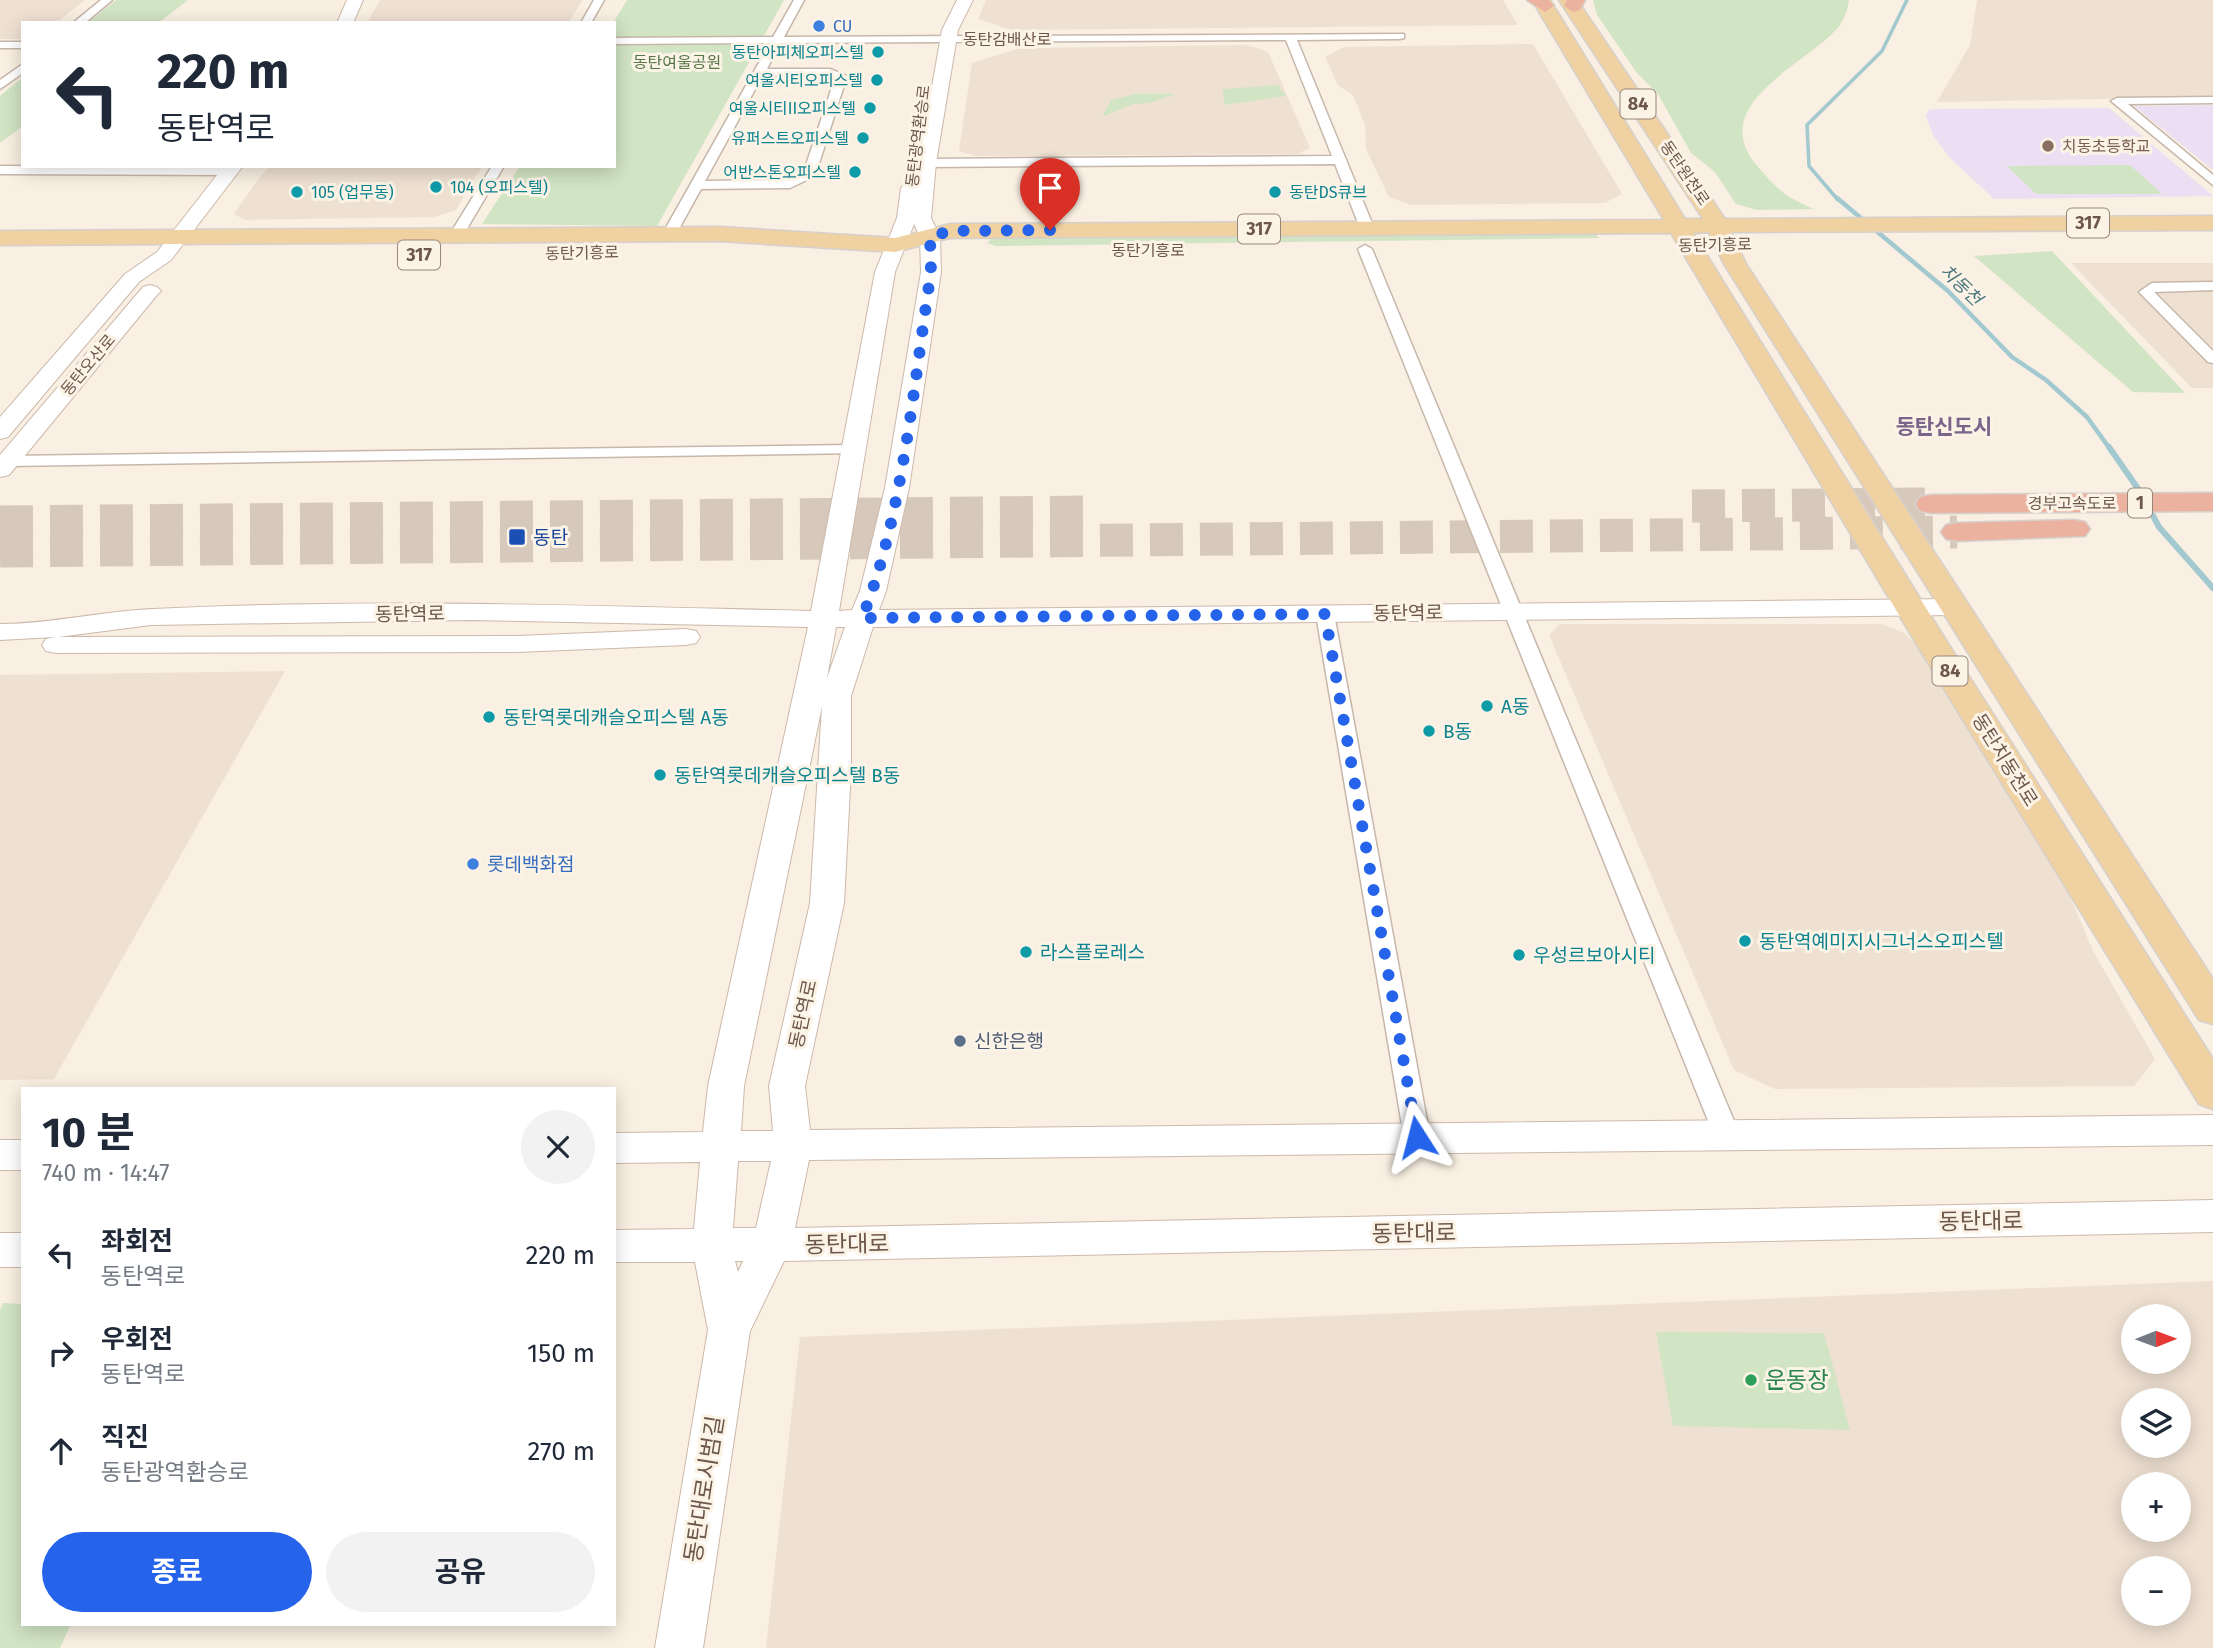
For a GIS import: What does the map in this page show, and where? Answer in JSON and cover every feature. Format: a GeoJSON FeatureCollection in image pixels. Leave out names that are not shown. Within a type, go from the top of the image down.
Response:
{"type":"FeatureCollection","features":[{"type":"Feature","properties":{"kind":"highway","name":"경부고속도로"},"geometry":{"type":"LineString","coordinates":[[1931,504],[2213,502]]}},
{"type":"Feature","properties":{"kind":"highway","name":"경부고속도로"},"geometry":{"type":"LineString","coordinates":[[1957,532],[2213,528]]}},
{"type":"Feature","properties":{"kind":"main road","name":"동탄원천로"},"geometry":{"type":"LineString","coordinates":[[1541,2],[1686,236]]}},
{"type":"Feature","properties":{"kind":"main road","name":"동탄원천로"},"geometry":{"type":"LineString","coordinates":[[1572,2],[1709,209],[1722,235]]}},
{"type":"Feature","properties":{"kind":"main road","name":"동탄기흥로"},"geometry":{"type":"LineString","coordinates":[[0,257],[891,256],[931,253],[994,241],[1686,236],[1722,235],[1813,225],[2213,223]]}},
{"type":"Feature","properties":{"kind":"main road","name":"동탄기흥로"},"geometry":{"type":"LineString","coordinates":[[0,238],[670,233],[891,256]]}},
{"type":"Feature","properties":{"kind":"main road","name":"동탄기흥로"},"geometry":{"type":"LineString","coordinates":[[1722,235],[1833,244],[2213,241]]}},
{"type":"Feature","properties":{"kind":"main road","name":"동탄치동천로"},"geometry":{"type":"LineString","coordinates":[[1722,235],[1735,264],[2213,1010]]}},
{"type":"Feature","properties":{"kind":"main road","name":"동탄치동천로"},"geometry":{"type":"LineString","coordinates":[[1686,236],[1911,607],[2213,1093]]}},
{"type":"Feature","properties":{"kind":"street"},"geometry":{"type":"LineString","coordinates":[[81,21],[107,0]]}},
{"type":"Feature","properties":{"kind":"street"},"geometry":{"type":"LineString","coordinates":[[346,21],[352,13],[355,0]]}},
{"type":"Feature","properties":{"kind":"street"},"geometry":{"type":"LineString","coordinates":[[587,21],[599,0]]}},
{"type":"Feature","properties":{"kind":"street"},"geometry":{"type":"LineString","coordinates":[[670,233],[799,0]]}},
{"type":"Feature","properties":{"kind":"street","name":"동탄광역환승로"},"geometry":{"type":"LineString","coordinates":[[941,21],[954,17],[965,0]]}},
{"type":"Feature","properties":{"kind":"street","name":"동탄감배산로"},"geometry":{"type":"LineString","coordinates":[[616,41],[776,40],[941,21],[1290,37],[1400,36]]}},
{"type":"Feature","properties":{"kind":"street","name":"동탄광역환승로"},"geometry":{"type":"LineString","coordinates":[[931,253],[921,218],[941,21]]}},
{"type":"Feature","properties":{"kind":"street","name":"동탄광역환승로"},"geometry":{"type":"LineString","coordinates":[[891,256],[907,218],[941,21]]}},
{"type":"Feature","properties":{"kind":"street"},"geometry":{"type":"LineString","coordinates":[[1290,37],[1513,611],[1726,1133]]}},
{"type":"Feature","properties":{"kind":"street"},"geometry":{"type":"LineString","coordinates":[[0,45],[21,45]]}},
{"type":"Feature","properties":{"kind":"street"},"geometry":{"type":"LineString","coordinates":[[0,86],[21,69]]}},
{"type":"Feature","properties":{"kind":"street"},"geometry":{"type":"LineString","coordinates":[[696,185],[790,184],[810,176],[841,76],[830,72],[758,72]]}},
{"type":"Feature","properties":{"kind":"street"},"geometry":{"type":"LineString","coordinates":[[2213,100],[2117,101],[2213,181]]}},
{"type":"Feature","properties":{"kind":"street"},"geometry":{"type":"LineString","coordinates":[[927,163],[1339,160]]}},
{"type":"Feature","properties":{"kind":"street"},"geometry":{"type":"LineString","coordinates":[[0,170],[232,168]]}},
{"type":"Feature","properties":{"kind":"street","name":"동탄오산로"},"geometry":{"type":"LineString","coordinates":[[0,432],[132,278],[164,256],[232,168]]}},
{"type":"Feature","properties":{"kind":"street"},"geometry":{"type":"LineString","coordinates":[[457,234],[497,168]]}},
{"type":"Feature","properties":{"kind":"street","name":"동탄역로"},"geometry":{"type":"LineString","coordinates":[[772,1245],[793,1145],[787,1086],[827,903],[836,769],[823,698],[846,660],[873,591],[897,488],[931,253]]}},
{"type":"Feature","properties":{"kind":"street","name":"동탄오산로"},"geometry":{"type":"LineString","coordinates":[[4,465],[161,278],[164,256]]}},
{"type":"Feature","properties":{"kind":"street"},"geometry":{"type":"LineString","coordinates":[[823,698],[815,660],[821,619],[891,256]]}},
{"type":"Feature","properties":{"kind":"street"},"geometry":{"type":"LineString","coordinates":[[2213,286],[2152,287],[2146,292],[2213,359]]}},
{"type":"Feature","properties":{"kind":"street"},"geometry":{"type":"LineString","coordinates":[[2196,342],[2213,342]]}},
{"type":"Feature","properties":{"kind":"street"},"geometry":{"type":"LineString","coordinates":[[4,465],[852,450]]}},
{"type":"Feature","properties":{"kind":"street","name":"동탄역로"},"geometry":{"type":"LineString","coordinates":[[0,632],[27,632],[151,617],[472,612],[766,636],[821,619],[862,618],[1955,607]]}},
{"type":"Feature","properties":{"kind":"street"},"geometry":{"type":"LineString","coordinates":[[1325,614],[1417,1137]]}},
{"type":"Feature","properties":{"kind":"street","name":"동탄역로"},"geometry":{"type":"LineString","coordinates":[[0,644],[492,644],[653,627]]}},
{"type":"Feature","properties":{"kind":"street","name":"동탄대로시범길"},"geometry":{"type":"LineString","coordinates":[[729,1330],[712,1245],[726,1086],[823,698]]}},
{"type":"Feature","properties":{"kind":"street"},"geometry":{"type":"LineString","coordinates":[[616,1148],[1726,1133],[2213,1130]]}},
{"type":"Feature","properties":{"kind":"street"},"geometry":{"type":"LineString","coordinates":[[0,1155],[21,1154]]}},
{"type":"Feature","properties":{"kind":"street","name":"동탄대로"},"geometry":{"type":"LineString","coordinates":[[616,1246],[2213,1216]]}},
{"type":"Feature","properties":{"kind":"street","name":"동탄대로시범길"},"geometry":{"type":"LineString","coordinates":[[679,1648],[729,1330],[772,1245]]}},
{"type":"Feature","properties":{"kind":"street"},"geometry":{"type":"LineString","coordinates":[[0,1250],[21,1250]]}},
{"type":"Feature","properties":{"kind":"shaded area"},"geometry":{"type":"Polygon","coordinates":[[[0,0],[85,0],[59,21],[21,21],[21,39],[0,39],[0,0]]]}},
{"type":"Feature","properties":{"kind":"shaded area"},"geometry":{"type":"Polygon","coordinates":[[[380,0],[583,0],[569,21],[368,21],[380,0]]]}},
{"type":"Feature","properties":{"kind":"shaded area"},"geometry":{"type":"Polygon","coordinates":[[[986,0],[1503,0],[1518,25],[1012,30],[978,19],[986,0]]]}},
{"type":"Feature","properties":{"kind":"shaded area"},"geometry":{"type":"Polygon","coordinates":[[[1977,0],[2213,0],[2213,97],[1937,102],[1970,45],[1977,0]]]}},
{"type":"Feature","properties":{"kind":"shaded area"},"geometry":{"type":"Polygon","coordinates":[[[1533,44],[1622,194],[1605,203],[1411,205],[1389,197],[1366,149],[1365,125],[1353,95],[1338,85],[1325,57],[1344,47],[1533,44]]]}},
{"type":"Feature","properties":{"kind":"shaded area"},"geometry":{"type":"Polygon","coordinates":[[[1248,45],[1268,52],[1310,148],[1297,154],[976,156],[959,151],[972,63],[1020,48],[1248,45]]]}},
{"type":"Feature","properties":{"kind":"shaded area"},"geometry":{"type":"Polygon","coordinates":[[[2213,105],[2213,170],[2134,106],[2213,105]]]}},
{"type":"Feature","properties":{"kind":"shaded area","name":"치동초등학교"},"geometry":{"type":"Polygon","coordinates":[[[2109,108],[2213,196],[1994,199],[1949,157],[1933,135],[1926,116],[1929,110],[1938,109],[2109,108]]]}},
{"type":"Feature","properties":{"kind":"shaded area"},"geometry":{"type":"Polygon","coordinates":[[[269,168],[481,168],[456,210],[434,217],[245,220],[234,214],[269,168]]]}},
{"type":"Feature","properties":{"kind":"shaded area"},"geometry":{"type":"Polygon","coordinates":[[[2071,263],[2213,263],[2213,388],[2192,388],[2071,263]]]}},
{"type":"Feature","properties":{"kind":"shaded area"},"geometry":{"type":"Polygon","coordinates":[[[1560,624],[1882,624],[1904,633],[1917,645],[2067,889],[2093,951],[2155,1059],[2134,1086],[1775,1089],[1734,1070],[1549,635],[1560,624]]]}},
{"type":"Feature","properties":{"kind":"shaded area"},"geometry":{"type":"Polygon","coordinates":[[[285,671],[54,1079],[0,1080],[0,675],[285,671]]]}},
{"type":"Feature","properties":{"kind":"shaded area"},"geometry":{"type":"Polygon","coordinates":[[[2213,1281],[2213,1648],[766,1648],[800,1337],[2213,1281]]]}},
{"type":"Feature","properties":{"kind":"green space"},"geometry":{"type":"Polygon","coordinates":[[[116,0],[188,0],[161,21],[90,21],[116,0]]]}},
{"type":"Feature","properties":{"kind":"green space","name":"동탄여울공원"},"geometry":{"type":"Polygon","coordinates":[[[627,0],[784,0],[657,226],[482,224],[519,168],[616,168],[614,21],[627,0]]]}},
{"type":"Feature","properties":{"kind":"green space"},"geometry":{"type":"Polygon","coordinates":[[[1593,0],[1849,0],[1840,25],[1767,87],[1751,105],[1743,124],[1745,145],[1759,168],[1783,193],[1814,209],[1757,210],[1736,204],[1715,172],[1691,153],[1658,94],[1637,73],[1597,15],[1593,0]]]}},
{"type":"Feature","properties":{"kind":"green space"},"geometry":{"type":"Polygon","coordinates":[[[21,79],[21,127],[0,143],[0,96],[21,79]]]}},
{"type":"Feature","properties":{"kind":"green space"},"geometry":{"type":"Polygon","coordinates":[[[1278,85],[1286,96],[1224,105],[1223,89],[1278,85]]]}},
{"type":"Feature","properties":{"kind":"green space"},"geometry":{"type":"Polygon","coordinates":[[[1135,94],[1176,94],[1149,103],[1133,104],[1102,117],[1111,100],[1135,94]]]}},
{"type":"Feature","properties":{"kind":"green space"},"geometry":{"type":"Polygon","coordinates":[[[2130,165],[2162,194],[2036,194],[2007,166],[2130,165]]]}},
{"type":"Feature","properties":{"kind":"green space"},"geometry":{"type":"Polygon","coordinates":[[[1224,232],[1594,232],[1599,238],[996,246],[987,243],[992,238],[1224,232]]]}},
{"type":"Feature","properties":{"kind":"green space"},"geometry":{"type":"Polygon","coordinates":[[[2052,251],[2185,393],[2133,392],[1974,256],[2052,251]]]}},
{"type":"Feature","properties":{"kind":"green space"},"geometry":{"type":"Polygon","coordinates":[[[3,1303],[21,1304],[21,1626],[70,1626],[60,1648],[0,1648],[0,1310],[3,1303]]]}},
{"type":"Feature","properties":{"kind":"green space","name":"운동장"},"geometry":{"type":"Polygon","coordinates":[[[1656,1332],[1824,1333],[1850,1430],[1673,1426],[1656,1332]]]}},
{"type":"Feature","properties":{"kind":"waterway","name":"치동천"},"geometry":{"type":"LineString","coordinates":[[1838,200],[1809,166],[1807,125],[1882,51],[1907,0]]}},
{"type":"Feature","properties":{"kind":"waterway","name":"치동천"},"geometry":{"type":"LineString","coordinates":[[1837,198],[1948,291],[2012,357],[2046,380],[2087,417],[2110,449]]}},
{"type":"Feature","properties":{"kind":"waterway","name":"치동천"},"geometry":{"type":"LineString","coordinates":[[2109,447],[2141,493],[2159,527],[2213,588]]}},
{"type":"Feature","properties":{"kind":"tunnel"},"geometry":{"type":"LineString","coordinates":[[1692,506],[1931,504]]}},
{"type":"Feature","properties":{"kind":"tunnel"},"geometry":{"type":"LineString","coordinates":[[0,522],[1093,512]]}},
{"type":"Feature","properties":{"kind":"tunnel"},"geometry":{"type":"LineString","coordinates":[[0,551],[1957,532]]}},
{"type":"Feature","properties":{"kind":"place","name":"CU"},"geometry":{"type":"Point","coordinates":[819,26]}},
{"type":"Feature","properties":{"kind":"place","name":"동탄아피체오피스텔"},"geometry":{"type":"Point","coordinates":[878,52]}},
{"type":"Feature","properties":{"kind":"place","name":"여울시티오피스텔"},"geometry":{"type":"Point","coordinates":[877,80]}},
{"type":"Feature","properties":{"kind":"place","name":"여울시티II오피스텔"},"geometry":{"type":"Point","coordinates":[870,108]}},
{"type":"Feature","properties":{"kind":"place","name":"유퍼스트오피스텔"},"geometry":{"type":"Point","coordinates":[863,138]}},
{"type":"Feature","properties":{"kind":"place","name":"치동초등학교"},"geometry":{"type":"Point","coordinates":[2048,146]}},
{"type":"Feature","properties":{"kind":"place","name":"어반스톤오피스텔"},"geometry":{"type":"Point","coordinates":[855,172]}},
{"type":"Feature","properties":{"kind":"place","name":"104 (오피스텔)"},"geometry":{"type":"Point","coordinates":[436,187]}},
{"type":"Feature","properties":{"kind":"place","name":"105 (업무동)"},"geometry":{"type":"Point","coordinates":[297,192]}},
{"type":"Feature","properties":{"kind":"place","name":"동탄DS큐브"},"geometry":{"type":"Point","coordinates":[1275,192]}},
{"type":"Feature","properties":{"kind":"place","name":"동탄"},"geometry":{"type":"Point","coordinates":[517,537]}},
{"type":"Feature","properties":{"kind":"place","name":"A동"},"geometry":{"type":"Point","coordinates":[1487,706]}},
{"type":"Feature","properties":{"kind":"place","name":"동탄역롯데캐슬오피스텔 A동"},"geometry":{"type":"Point","coordinates":[489,717]}},
{"type":"Feature","properties":{"kind":"place","name":"B동"},"geometry":{"type":"Point","coordinates":[1429,731]}},
{"type":"Feature","properties":{"kind":"place","name":"동탄역롯데캐슬오피스텔 B동"},"geometry":{"type":"Point","coordinates":[660,775]}},
{"type":"Feature","properties":{"kind":"place","name":"롯데백화점"},"geometry":{"type":"Point","coordinates":[473,864]}},
{"type":"Feature","properties":{"kind":"place","name":"동탄역예미지시그너스오피스텔"},"geometry":{"type":"Point","coordinates":[1745,941]}},
{"type":"Feature","properties":{"kind":"place","name":"라스플로레스"},"geometry":{"type":"Point","coordinates":[1026,952]}},
{"type":"Feature","properties":{"kind":"place","name":"우성르보아시티"},"geometry":{"type":"Point","coordinates":[1519,955]}},
{"type":"Feature","properties":{"kind":"place","name":"신한은행"},"geometry":{"type":"Point","coordinates":[960,1041]}},
{"type":"Feature","properties":{"kind":"place","name":"운동장"},"geometry":{"type":"Point","coordinates":[1751,1380]}},
{"type":"Feature","properties":{"kind":"district","name":"동탄신도시"},"geometry":{"type":"Point","coordinates":[1944,427]}},
{"type":"Feature","properties":{"kind":"route"},"geometry":{"type":"LineString","coordinates":[[1050,230],[950,231],[930,237],[931,272],[897,488],[873,591],[862,618],[1325,614],[1365,828],[1417,1137]]}}]}
